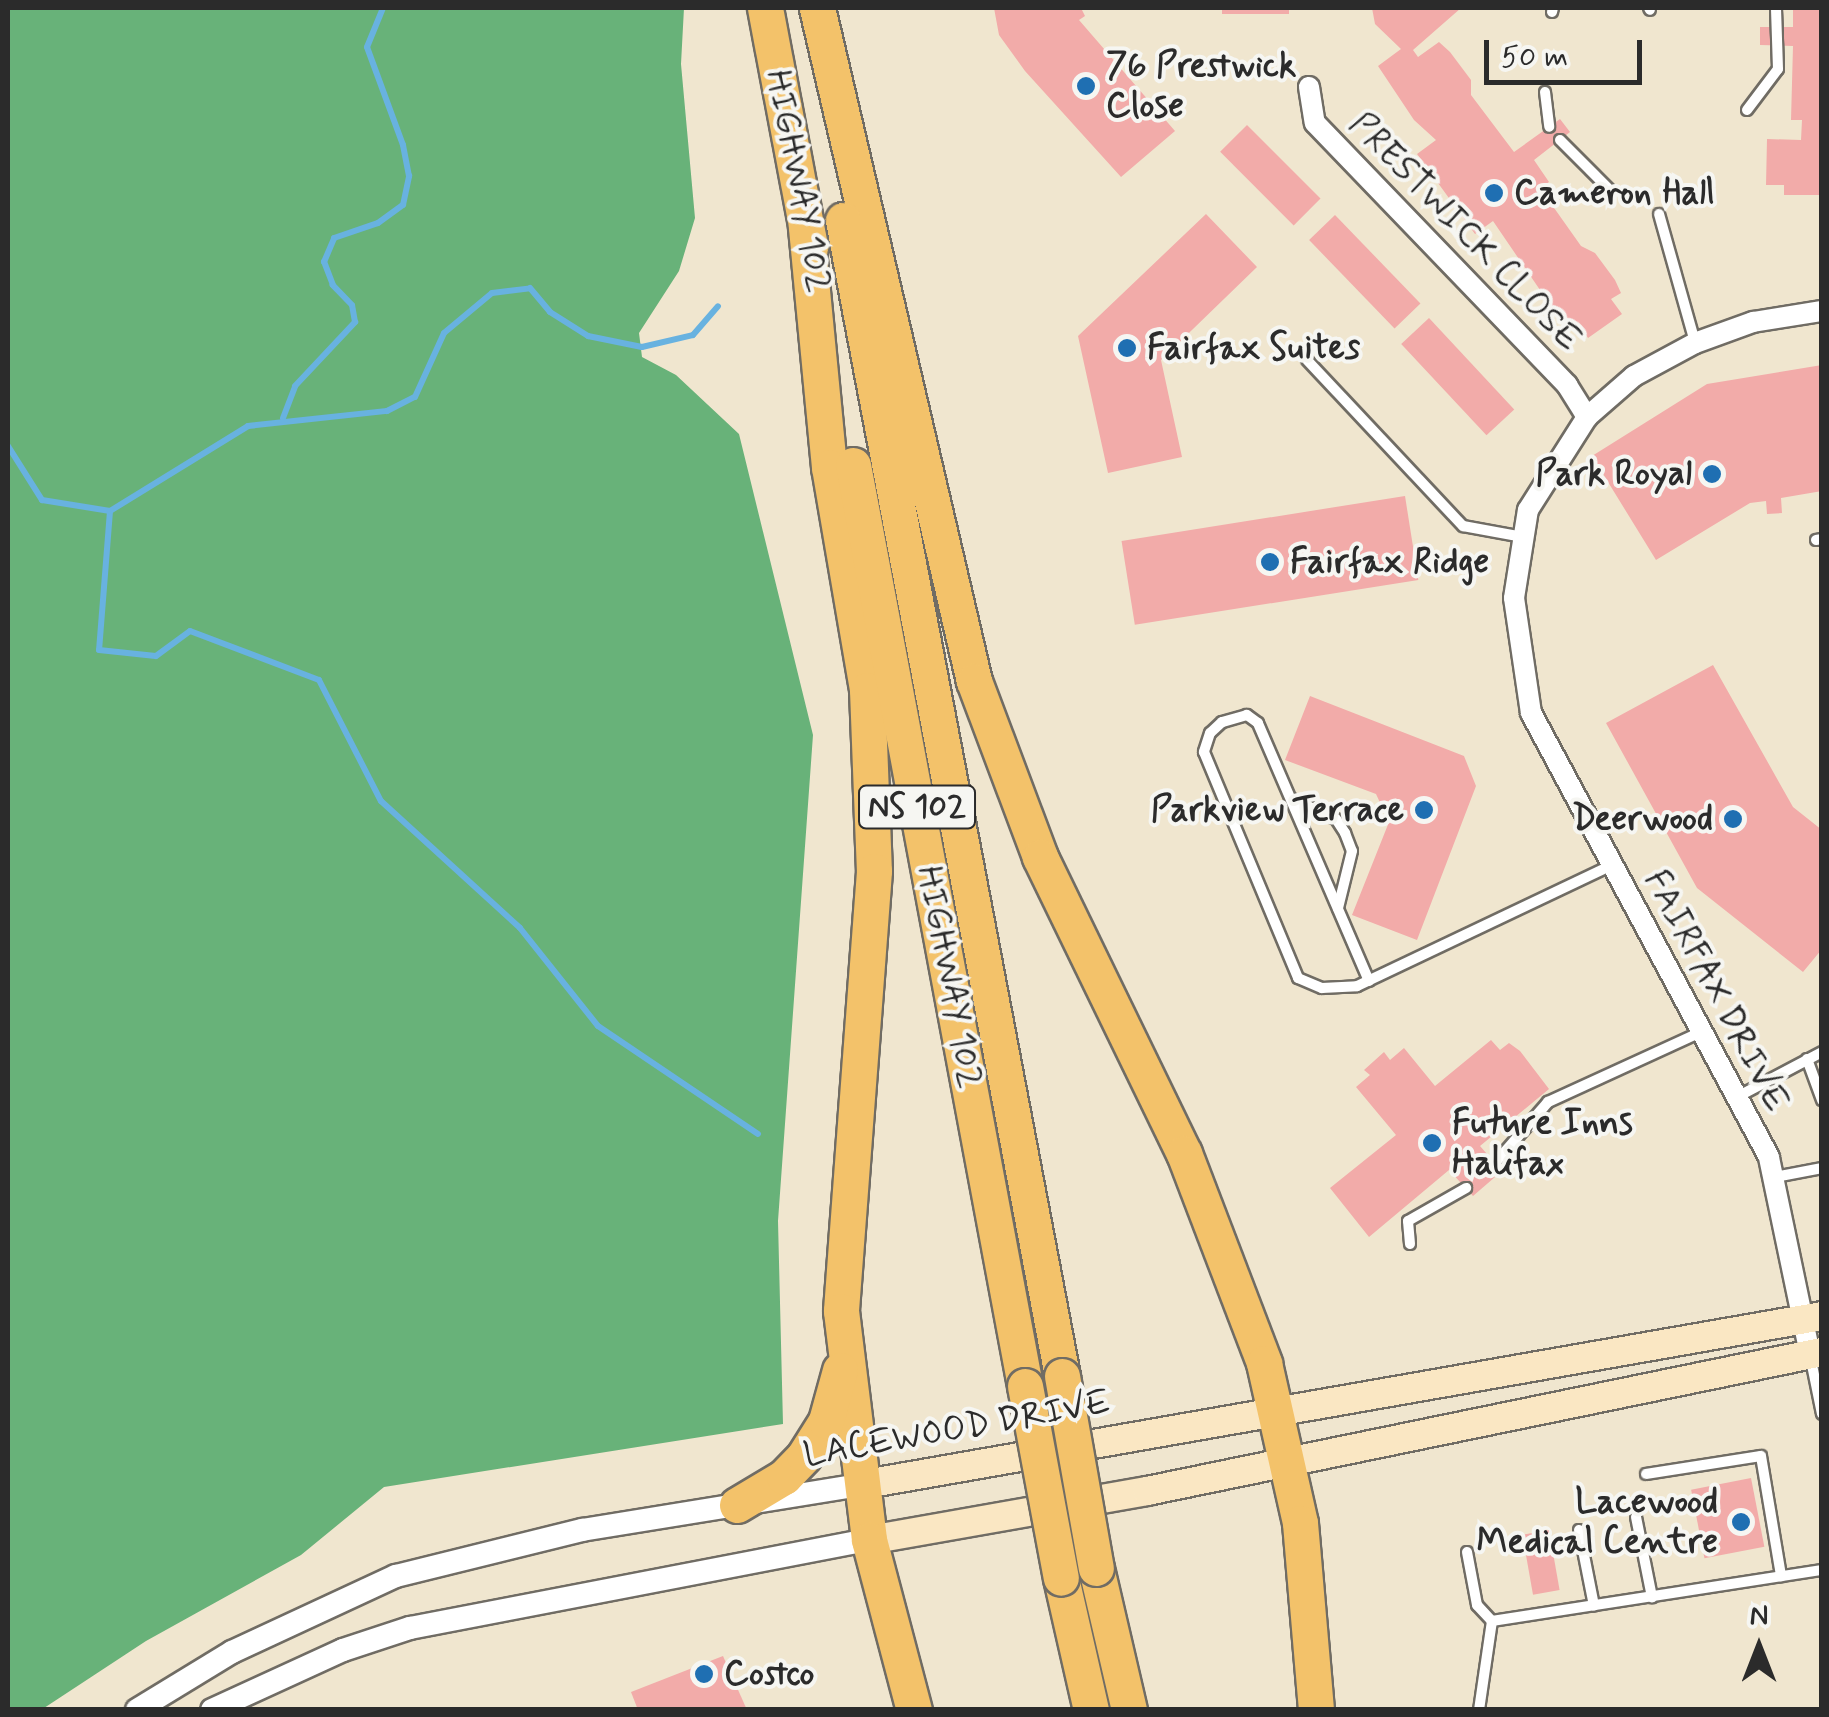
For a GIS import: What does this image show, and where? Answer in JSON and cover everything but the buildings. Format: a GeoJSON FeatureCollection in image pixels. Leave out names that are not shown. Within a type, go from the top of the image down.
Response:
{"type":"FeatureCollection","features":[{"type":"Feature","properties":{"kind":"highway","name":"HIGHWAY 102"},"geometry":{"type":"LineString","coordinates":[[766,8],[1061,1578],[1091,1710]]}},
{"type":"Feature","properties":{"kind":"highway","name":"HIGHWAY 102"},"geometry":{"type":"LineString","coordinates":[[804,8],[1096,1568],[1129,1710]]}},
{"type":"Feature","properties":{"kind":"highway"},"geometry":{"type":"LineString","coordinates":[[817,8],[974,681],[1040,858],[1184,1152],[1229,1262],[1276,1412],[1310,1599],[1316,1710]]}},
{"type":"Feature","properties":{"kind":"highway"},"geometry":{"type":"LineString","coordinates":[[806,228],[830,466],[867,690],[874,871],[841,1311],[844,1355],[868,1540],[914,1710]]}},
{"type":"Feature","properties":{"kind":"highway"},"geometry":{"type":"LineString","coordinates":[[737,1506],[784,1477],[804,1456],[826,1421],[844,1355]]}},
{"type":"Feature","properties":{"kind":"main road","name":"LACEWOOD DRIVE"},"geometry":{"type":"LineString","coordinates":[[860,1485],[1813,1318]]}},
{"type":"Feature","properties":{"kind":"main road"},"geometry":{"type":"LineString","coordinates":[[868,1540],[1287,1462],[1816,1353]]}},
{"type":"Feature","properties":{"kind":"street","name":"PRESTWICK CLOSE"},"geometry":{"type":"LineString","coordinates":[[1309,87],[1315,123],[1568,385],[1587,417]]}},
{"type":"Feature","properties":{"kind":"street","name":"FAIRFAX DRIVE"},"geometry":{"type":"LineString","coordinates":[[1816,1353],[1813,1318],[1775,1177],[1530,713],[1514,598],[1528,510],[1554,460],[1587,417],[1634,376],[1695,343],[1753,322],[1822,311]]}},
{"type":"Feature","properties":{"kind":"street","name":"LACEWOOD DRIVE"},"geometry":{"type":"LineString","coordinates":[[137,1710],[232,1652],[396,1576],[582,1530],[860,1485]]}},
{"type":"Feature","properties":{"kind":"street"},"geometry":{"type":"LineString","coordinates":[[212,1710],[327,1657],[410,1628],[868,1540]]}},
{"type":"Feature","properties":{"kind":"lane"},"geometry":{"type":"LineString","coordinates":[[1748,110],[1778,69],[1776,8]]}},
{"type":"Feature","properties":{"kind":"lane"},"geometry":{"type":"LineString","coordinates":[[1545,92],[1549,128]]}},
{"type":"Feature","properties":{"kind":"lane"},"geometry":{"type":"LineString","coordinates":[[1560,140],[1611,191]]}},
{"type":"Feature","properties":{"kind":"lane"},"geometry":{"type":"LineString","coordinates":[[1659,214],[1695,343]]}},
{"type":"Feature","properties":{"kind":"lane"},"geometry":{"type":"LineString","coordinates":[[1307,360],[1463,526],[1524,537]]}},
{"type":"Feature","properties":{"kind":"lane"},"geometry":{"type":"LineString","coordinates":[[1369,981],[1258,724],[1235,716],[1210,733],[1204,752],[1298,978],[1334,991],[1369,981],[1612,866]]}},
{"type":"Feature","properties":{"kind":"lane"},"geometry":{"type":"LineString","coordinates":[[1291,799],[1336,820],[1345,833],[1352,851],[1338,908]]}},
{"type":"Feature","properties":{"kind":"lane"},"geometry":{"type":"LineString","coordinates":[[1495,1163],[1548,1102],[1701,1032]]}},
{"type":"Feature","properties":{"kind":"lane"},"geometry":{"type":"LineString","coordinates":[[1736,1097],[1822,1052]]}},
{"type":"Feature","properties":{"kind":"lane"},"geometry":{"type":"LineString","coordinates":[[1807,1060],[1822,1100]]}},
{"type":"Feature","properties":{"kind":"lane"},"geometry":{"type":"LineString","coordinates":[[1775,1177],[1822,1168]]}},
{"type":"Feature","properties":{"kind":"lane"},"geometry":{"type":"LineString","coordinates":[[1410,1244],[1408,1222],[1466,1188]]}},
{"type":"Feature","properties":{"kind":"lane"},"geometry":{"type":"LineString","coordinates":[[1816,1353],[1822,1414]]}},
{"type":"Feature","properties":{"kind":"lane"},"geometry":{"type":"LineString","coordinates":[[1646,1474],[1761,1456],[1780,1576]]}},
{"type":"Feature","properties":{"kind":"lane"},"geometry":{"type":"LineString","coordinates":[[1636,1517],[1652,1596]]}},
{"type":"Feature","properties":{"kind":"lane"},"geometry":{"type":"LineString","coordinates":[[1579,1530],[1594,1606]]}},
{"type":"Feature","properties":{"kind":"lane"},"geometry":{"type":"LineString","coordinates":[[1466,1552],[1477,1605],[1492,1621]]}},
{"type":"Feature","properties":{"kind":"lane"},"geometry":{"type":"LineString","coordinates":[[1492,1621],[1822,1570]]}},
{"type":"Feature","properties":{"kind":"lane"},"geometry":{"type":"LineString","coordinates":[[1479,1710],[1492,1621]]}},
{"type":"Feature","properties":{"kind":"green space"},"geometry":{"type":"Polygon","coordinates":[[[8,8],[684,8],[681,64],[695,218],[679,271],[639,333],[642,357],[676,375],[739,434],[813,735],[778,1221],[783,1424],[384,1487],[301,1555],[146,1641],[41,1710],[8,1709],[8,8]]]}},
{"type":"Feature","properties":{"kind":"waterway"},"geometry":{"type":"LineString","coordinates":[[283,418],[295,386],[355,322],[352,305],[333,285],[324,262],[334,238],[378,223],[403,205],[409,176],[403,145],[367,47],[383,8]]}},
{"type":"Feature","properties":{"kind":"waterway"},"geometry":{"type":"LineString","coordinates":[[110,511],[248,426],[387,411],[415,397],[444,333],[492,293],[530,288],[550,312],[588,336],[642,347],[693,335],[718,306]]}},
{"type":"Feature","properties":{"kind":"waterway"},"geometry":{"type":"LineString","coordinates":[[8,446],[42,500],[110,511],[99,650],[156,656],[190,631],[319,680],[381,801],[520,928],[598,1026],[758,1134]]}},
{"type":"Feature","properties":{"kind":"place","name":"76 Prestwick Close"},"geometry":{"type":"Point","coordinates":[1086,86]}},
{"type":"Feature","properties":{"kind":"place","name":"Cameron Hall"},"geometry":{"type":"Point","coordinates":[1494,193]}},
{"type":"Feature","properties":{"kind":"place","name":"Fairfax Suites"},"geometry":{"type":"Point","coordinates":[1127,348]}},
{"type":"Feature","properties":{"kind":"place","name":"Park Royal"},"geometry":{"type":"Point","coordinates":[1712,474]}},
{"type":"Feature","properties":{"kind":"place","name":"Fairfax Ridge"},"geometry":{"type":"Point","coordinates":[1270,562]}},
{"type":"Feature","properties":{"kind":"place","name":"Parkview Terrace"},"geometry":{"type":"Point","coordinates":[1424,810]}},
{"type":"Feature","properties":{"kind":"place","name":"Deerwood"},"geometry":{"type":"Point","coordinates":[1733,819]}},
{"type":"Feature","properties":{"kind":"place","name":"Future Inns Halifax"},"geometry":{"type":"Point","coordinates":[1432,1143]}},
{"type":"Feature","properties":{"kind":"place","name":"Lacewood Medical Centre"},"geometry":{"type":"Point","coordinates":[1741,1522]}},
{"type":"Feature","properties":{"kind":"place","name":"Costco"},"geometry":{"type":"Point","coordinates":[704,1674]}}]}
